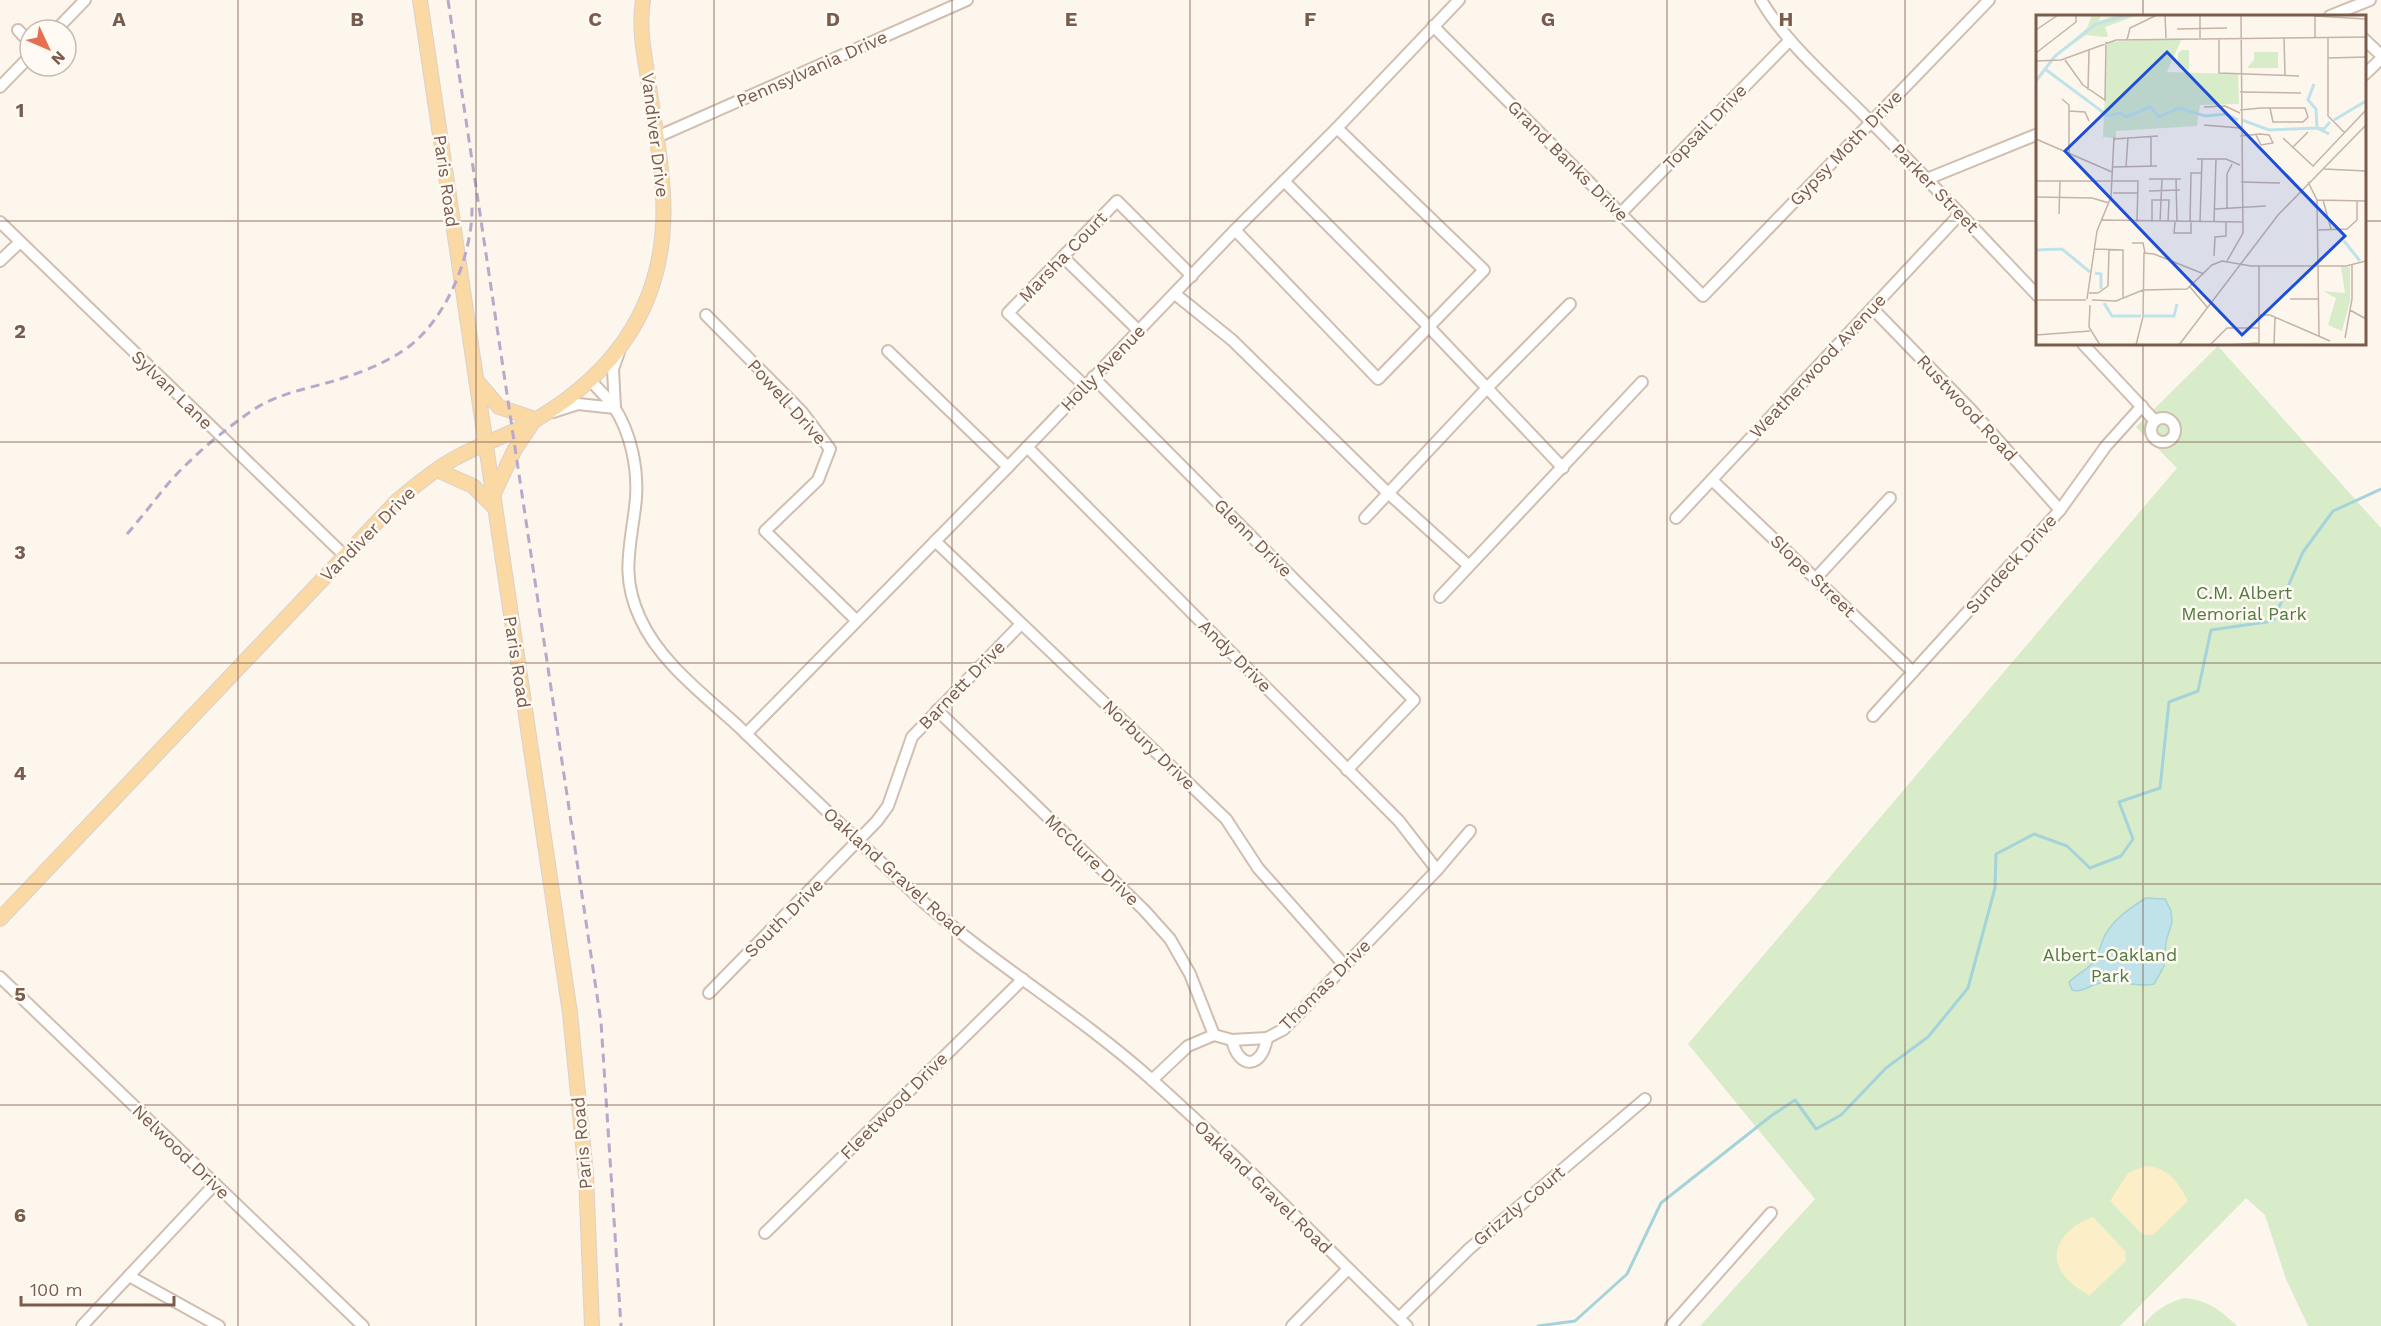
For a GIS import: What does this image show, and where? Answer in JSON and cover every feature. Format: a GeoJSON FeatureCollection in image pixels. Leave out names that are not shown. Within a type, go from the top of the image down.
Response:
{"type":"FeatureCollection","features":[{"type":"Feature","properties":{"kind":"main road","name":"Paris Road"},"geometry":{"type":"LineString","coordinates":[[420,0],[570,1013],[586,1175],[592,1326]]}},
{"type":"Feature","properties":{"kind":"main road","name":"Vandiver Drive"},"geometry":{"type":"LineString","coordinates":[[0,919],[397,501],[451,460],[539,417],[590,380],[623,344],[643,311],[656,278],[663,244],[663,197],[640,15],[643,0]]}},
{"type":"Feature","properties":{"kind":"main road"},"geometry":{"type":"LineString","coordinates":[[437,470],[473,486],[493,501],[515,449],[539,417],[499,407],[475,379]]}},
{"type":"Feature","properties":{"kind":"street"},"geometry":{"type":"LineString","coordinates":[[68,18],[85,0]]}},
{"type":"Feature","properties":{"kind":"street","name":"Pennsylvania Drive"},"geometry":{"type":"LineString","coordinates":[[657,138],[967,0]]}},
{"type":"Feature","properties":{"kind":"street","name":"Holly Avenue"},"geometry":{"type":"LineString","coordinates":[[746,734],[1176,294],[1235,230],[1338,128],[1459,0]]}},
{"type":"Feature","properties":{"kind":"street","name":"Parker Street"},"geometry":{"type":"LineString","coordinates":[[1761,0],[1768,14],[1790,40],[1927,179],[2036,295]]}},
{"type":"Feature","properties":{"kind":"street","name":"Gypsy Moth Drive"},"geometry":{"type":"LineString","coordinates":[[1703,296],[1989,0]]}},
{"type":"Feature","properties":{"kind":"street"},"geometry":{"type":"LineString","coordinates":[[2336,15],[2370,0]]}},
{"type":"Feature","properties":{"kind":"street","name":"Grand Banks Drive"},"geometry":{"type":"LineString","coordinates":[[1433,26],[1703,296]]}},
{"type":"Feature","properties":{"kind":"street","name":"Topsail Drive"},"geometry":{"type":"LineString","coordinates":[[1621,213],[1790,40]]}},
{"type":"Feature","properties":{"kind":"street"},"geometry":{"type":"LineString","coordinates":[[2366,41],[2381,57],[2366,73]]}},
{"type":"Feature","properties":{"kind":"street"},"geometry":{"type":"LineString","coordinates":[[0,87],[18,68]]}},
{"type":"Feature","properties":{"kind":"street"},"geometry":{"type":"LineString","coordinates":[[1235,230],[1378,379],[1484,270],[1338,128]]}},
{"type":"Feature","properties":{"kind":"street"},"geometry":{"type":"LineString","coordinates":[[1927,179],[2036,134]]}},
{"type":"Feature","properties":{"kind":"street"},"geometry":{"type":"LineString","coordinates":[[1284,181],[1430,327],[1563,468]]}},
{"type":"Feature","properties":{"kind":"street","name":"Marsha Court"},"geometry":{"type":"LineString","coordinates":[[1085,386],[1008,313],[1117,201],[1192,276]]}},
{"type":"Feature","properties":{"kind":"street","name":"Weatherwood Avenue"},"geometry":{"type":"LineString","coordinates":[[1676,518],[1960,214]]}},
{"type":"Feature","properties":{"kind":"street","name":"Sylvan Lane"},"geometry":{"type":"LineString","coordinates":[[0,222],[19,243],[345,556]]}},
{"type":"Feature","properties":{"kind":"street"},"geometry":{"type":"LineString","coordinates":[[0,261],[19,243]]}},
{"type":"Feature","properties":{"kind":"street"},"geometry":{"type":"LineString","coordinates":[[1063,257],[1139,331]]}},
{"type":"Feature","properties":{"kind":"street"},"geometry":{"type":"LineString","coordinates":[[1176,294],[1232,340],[1387,492],[1469,566]]}},
{"type":"Feature","properties":{"kind":"street"},"geometry":{"type":"LineString","coordinates":[[1365,518],[1387,492],[1570,304]]}},
{"type":"Feature","properties":{"kind":"street","name":"Rustwood Road"},"geometry":{"type":"LineString","coordinates":[[1872,308],[1972,411],[2060,510]]}},
{"type":"Feature","properties":{"kind":"street","name":"Powell Drive"},"geometry":{"type":"LineString","coordinates":[[706,315],[802,412],[830,449],[818,480],[765,531],[856,620]]}},
{"type":"Feature","properties":{"kind":"street"},"geometry":{"type":"LineString","coordinates":[[539,417],[578,404],[615,408],[613,369],[623,344]]}},
{"type":"Feature","properties":{"kind":"street"},"geometry":{"type":"LineString","coordinates":[[2084,345],[2155,421]]}},
{"type":"Feature","properties":{"kind":"street"},"geometry":{"type":"LineString","coordinates":[[888,351],[1008,467]]}},
{"type":"Feature","properties":{"kind":"street","name":"Glenn Drive"},"geometry":{"type":"LineString","coordinates":[[1093,377],[1414,700],[1347,770]]}},
{"type":"Feature","properties":{"kind":"street","name":"Oakland Gravel Road"},"geometry":{"type":"LineString","coordinates":[[590,380],[615,408],[630,441],[636,472],[636,498],[628,552],[628,574],[639,618],[656,645],[674,665],[859,842],[949,925],[1063,1007],[1152,1080],[1403,1322]]}},
{"type":"Feature","properties":{"kind":"street"},"geometry":{"type":"LineString","coordinates":[[1440,597],[1642,382]]}},
{"type":"Feature","properties":{"kind":"street","name":"Sundeck Drive"},"geometry":{"type":"LineString","coordinates":[[1873,716],[2060,510],[2106,446],[2142,406]]}},
{"type":"Feature","properties":{"kind":"street","name":"Andy Drive"},"geometry":{"type":"LineString","coordinates":[[1027,447],[1400,821],[1437,870]]}},
{"type":"Feature","properties":{"kind":"street","name":"Slope Street"},"geometry":{"type":"LineString","coordinates":[[1712,480],[1913,672]]}},
{"type":"Feature","properties":{"kind":"street"},"geometry":{"type":"LineString","coordinates":[[1816,578],[1890,498]]}},
{"type":"Feature","properties":{"kind":"street","name":"Norbury Drive"},"geometry":{"type":"LineString","coordinates":[[935,541],[1226,819],[1258,868],[1345,966]]}},
{"type":"Feature","properties":{"kind":"street","name":"Barnett Drive"},"geometry":{"type":"LineString","coordinates":[[859,842],[888,806],[912,737],[1021,624]]}},
{"type":"Feature","properties":{"kind":"street","name":"McClure Drive"},"geometry":{"type":"LineString","coordinates":[[937,711],[1144,910],[1170,939],[1190,974],[1214,1035]]}},
{"type":"Feature","properties":{"kind":"street","name":"Thomas Drive"},"geometry":{"type":"LineString","coordinates":[[1214,1035],[1232,1040],[1267,1038],[1284,1029],[1437,870],[1470,831]]}},
{"type":"Feature","properties":{"kind":"street","name":"South Drive"},"geometry":{"type":"LineString","coordinates":[[709,993],[859,842]]}},
{"type":"Feature","properties":{"kind":"street","name":"Nelwood Drive"},"geometry":{"type":"LineString","coordinates":[[0,977],[363,1326]]}},
{"type":"Feature","properties":{"kind":"street","name":"Fleetwood Drive"},"geometry":{"type":"LineString","coordinates":[[765,1233],[1023,979]]}},
{"type":"Feature","properties":{"kind":"street"},"geometry":{"type":"LineString","coordinates":[[1152,1080],[1188,1046],[1214,1035]]}},
{"type":"Feature","properties":{"kind":"street"},"geometry":{"type":"LineString","coordinates":[[1232,1040],[1238,1056],[1249,1063],[1254,1062],[1262,1054],[1267,1038]]}},
{"type":"Feature","properties":{"kind":"street","name":"Grizzly Court"},"geometry":{"type":"LineString","coordinates":[[1403,1322],[1469,1249],[1645,1100]]}},
{"type":"Feature","properties":{"kind":"street"},"geometry":{"type":"LineString","coordinates":[[82,1326],[214,1185]]}},
{"type":"Feature","properties":{"kind":"street"},"geometry":{"type":"LineString","coordinates":[[1671,1326],[1771,1213]]}},
{"type":"Feature","properties":{"kind":"street"},"geometry":{"type":"LineString","coordinates":[[1292,1326],[1348,1269]]}},
{"type":"Feature","properties":{"kind":"street"},"geometry":{"type":"LineString","coordinates":[[129,1276],[219,1326]]}},
{"type":"Feature","properties":{"kind":"green space","name":"Albert-Oakland Park"},"geometry":{"type":"Polygon","coordinates":[[[2218,346],[2381,528],[2381,1326],[2308,1326],[2286,1279],[2265,1215],[2246,1198],[2120,1326],[1700,1326],[1815,1199],[1688,1044],[2177,468],[2136,427],[2218,346]]]}},
{"type":"Feature","properties":{"kind":"green space"},"geometry":{"type":"Polygon","coordinates":[[[2184,1298],[2200,1301],[2213,1307],[2237,1326],[2143,1326],[2161,1308],[2184,1298]]]}},
{"type":"Feature","properties":{"kind":"sand"},"geometry":{"type":"Polygon","coordinates":[[[2145,1166],[2160,1169],[2171,1177],[2188,1201],[2153,1235],[2142,1234],[2110,1201],[2128,1173],[2145,1166]]]}},
{"type":"Feature","properties":{"kind":"sand"},"geometry":{"type":"Polygon","coordinates":[[[2093,1217],[2125,1251],[2126,1261],[2089,1296],[2066,1278],[2059,1268],[2057,1258],[2061,1241],[2067,1233],[2083,1221],[2093,1217]]]}},
{"type":"Feature","properties":{"kind":"water"},"geometry":{"type":"Polygon","coordinates":[[[2146,898],[2165,899],[2171,911],[2172,922],[2166,942],[2164,966],[2154,984],[2107,982],[2072,990],[2069,982],[2094,961],[2113,923],[2146,898]]]}},
{"type":"Feature","properties":{"kind":"waterway"},"geometry":{"type":"LineString","coordinates":[[1538,1326],[1575,1321],[1627,1274],[1661,1203],[1771,1116],[1795,1100],[1816,1129],[1841,1115],[1886,1068],[1928,1037],[1968,988],[1995,888],[1996,854],[2034,834],[2067,846],[2090,868],[2121,856],[2133,839],[2119,802],[2160,788],[2169,702],[2198,691],[2211,630],[2273,621],[2303,552],[2333,511],[2381,489]]}},
{"type":"Feature","properties":{"kind":"railway"},"geometry":{"type":"LineString","coordinates":[[448,0],[601,1022],[621,1326]]}},
{"type":"Feature","properties":{"kind":"railway"},"geometry":{"type":"LineString","coordinates":[[127,534],[167,485],[197,454],[253,410],[285,395],[373,367],[388,360],[417,340],[443,307],[462,267],[468,246],[472,206]]}},
{"type":"Feature","properties":{"kind":"park label","name":"C.M. Albert Memorial Park"},"geometry":{"type":"Point","coordinates":[2244,603]}}]}
